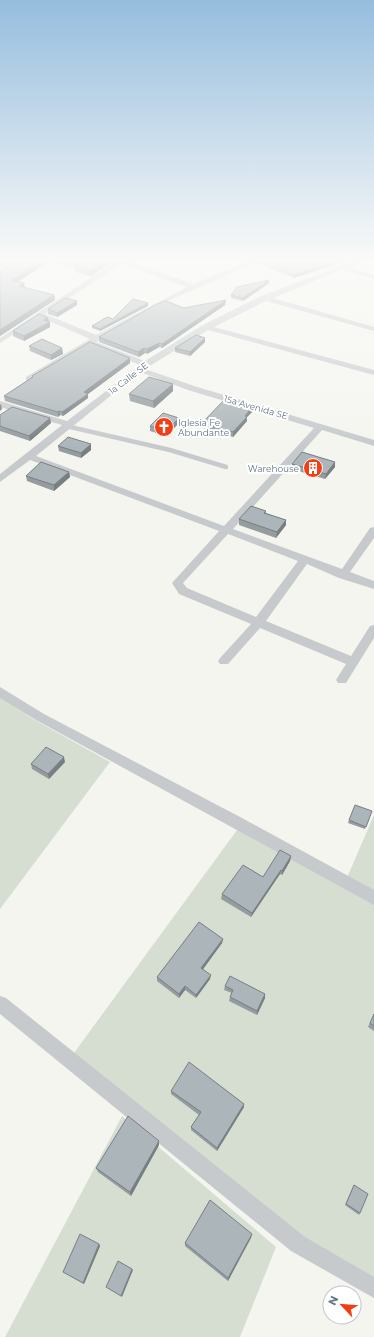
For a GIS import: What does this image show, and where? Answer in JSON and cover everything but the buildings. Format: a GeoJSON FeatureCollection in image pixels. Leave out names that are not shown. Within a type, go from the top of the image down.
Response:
{"type":"FeatureCollection","features":[{"type":"Feature","properties":{"kind":"street"},"geometry":{"type":"LineString","coordinates":[[0,341],[25,323]]}},
{"type":"Feature","properties":{"kind":"street","name":"15a Avenida SE"},"geometry":{"type":"LineString","coordinates":[[58,323],[142,367],[190,388],[374,443]]}},
{"type":"Feature","properties":{"kind":"street"},"geometry":{"type":"LineString","coordinates":[[30,379],[121,323]]}},
{"type":"Feature","properties":{"kind":"street","name":"1a Calle SE"},"geometry":{"type":"LineString","coordinates":[[0,479],[30,458],[67,425],[142,367],[213,323]]}},
{"type":"Feature","properties":{"kind":"street"},"geometry":{"type":"LineString","coordinates":[[354,323],[374,329]]}},
{"type":"Feature","properties":{"kind":"street"},"geometry":{"type":"LineString","coordinates":[[206,327],[374,373]]}},
{"type":"Feature","properties":{"kind":"street"},"geometry":{"type":"LineString","coordinates":[[0,404],[67,425]]}},
{"type":"Feature","properties":{"kind":"street"},"geometry":{"type":"LineString","coordinates":[[4,414],[12,407]]}},
{"type":"Feature","properties":{"kind":"street"},"geometry":{"type":"LineString","coordinates":[[321,426],[177,583],[183,591],[353,662]]}},
{"type":"Feature","properties":{"kind":"street"},"geometry":{"type":"LineString","coordinates":[[30,458],[226,529],[343,575],[374,585]]}},
{"type":"Feature","properties":{"kind":"street"},"geometry":{"type":"LineString","coordinates":[[343,575],[374,530]]}},
{"type":"Feature","properties":{"kind":"street"},"geometry":{"type":"LineString","coordinates":[[224,661],[258,623],[304,560]]}},
{"type":"Feature","properties":{"kind":"street"},"geometry":{"type":"LineString","coordinates":[[342,680],[374,629]]}},
{"type":"Feature","properties":{"kind":"street"},"geometry":{"type":"LineString","coordinates":[[0,692],[40,717],[237,822],[374,898]]}},
{"type":"Feature","properties":{"kind":"street"},"geometry":{"type":"LineString","coordinates":[[0,1004],[84,1070],[172,1144],[298,1244],[374,1288]]}},
{"type":"Feature","properties":{"kind":"lane"},"geometry":{"type":"LineString","coordinates":[[67,425],[95,434],[170,450],[226,467]]}},
{"type":"Feature","properties":{"kind":"shaded area"},"geometry":{"type":"Polygon","coordinates":[[[0,697],[33,719],[110,762],[0,909],[0,697]]]}},
{"type":"Feature","properties":{"kind":"shaded area"},"geometry":{"type":"Polygon","coordinates":[[[374,815],[374,895],[346,880],[374,815]]]}},
{"type":"Feature","properties":{"kind":"shaded area"},"geometry":{"type":"Polygon","coordinates":[[[240,826],[374,900],[374,1279],[298,1240],[71,1057],[240,826]]]}},
{"type":"Feature","properties":{"kind":"shaded area"},"geometry":{"type":"Polygon","coordinates":[[[122,1116],[276,1247],[240,1337],[5,1337],[122,1116]]]}},
{"type":"Feature","properties":{"kind":"place","name":"Iglesia Fe Abundante"},"geometry":{"type":"Point","coordinates":[164,427]}},
{"type":"Feature","properties":{"kind":"place","name":"Warehouse"},"geometry":{"type":"Point","coordinates":[313,468]}}]}
